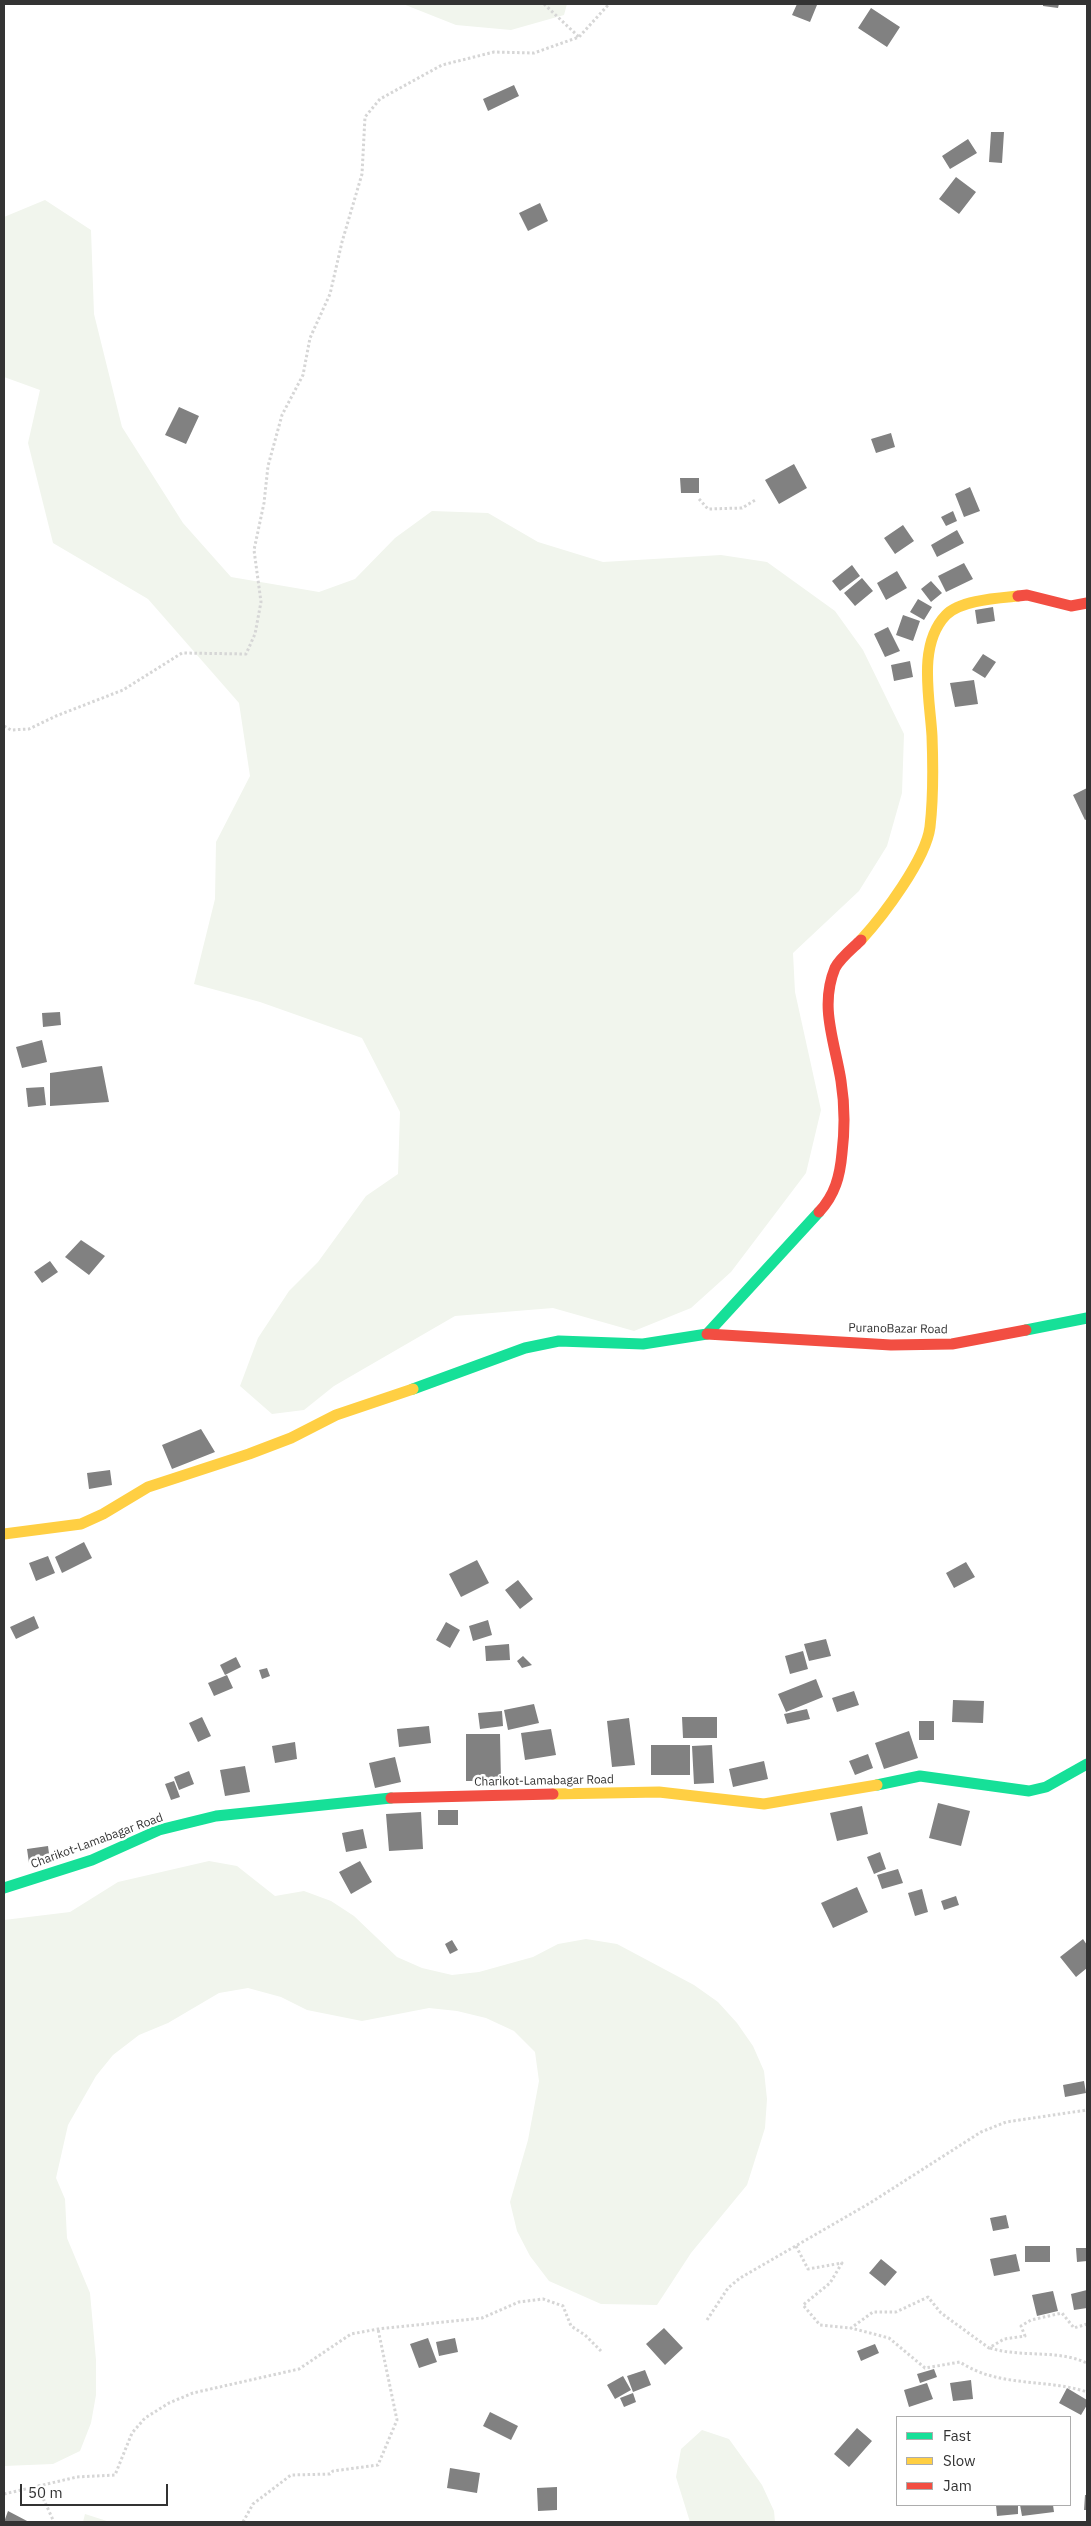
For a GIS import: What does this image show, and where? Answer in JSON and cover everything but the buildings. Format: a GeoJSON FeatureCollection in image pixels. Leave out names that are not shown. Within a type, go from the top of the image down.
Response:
{"type":"FeatureCollection","features":[{"type":"Feature","properties":{"kind":"main road"},"geometry":{"type":"LineString","coordinates":[[706,1334],[754,1286],[830,1200],[840,1174],[846,1122],[841,1080],[828,1019],[827,995],[836,966],[868,933],[910,875],[923,851],[930,829],[932,738],[928,689],[929,649],[937,626],[948,612],[967,604],[994,598],[1027,595],[1071,606],[1087,603]]}},
{"type":"Feature","properties":{"kind":"main road","name":"PuranoBazar Road"},"geometry":{"type":"LineString","coordinates":[[4,1534],[81,1524],[104,1514],[148,1487],[249,1454],[291,1438],[336,1415],[463,1372],[525,1348],[559,1341],[643,1344],[706,1334],[890,1345],[952,1344],[1087,1318]]}},
{"type":"Feature","properties":{"kind":"main road","name":"Charikot-Lamabagar Road"},"geometry":{"type":"LineString","coordinates":[[4,1888],[92,1860],[160,1830],[216,1816],[412,1796],[659,1792],[764,1804],[858,1789],[920,1776],[1029,1791],[1046,1787],[1087,1764]]}},
{"type":"Feature","properties":{"kind":"path"},"geometry":{"type":"LineString","coordinates":[[544,4],[579,37]]}},
{"type":"Feature","properties":{"kind":"path"},"geometry":{"type":"LineString","coordinates":[[4,726],[11,730],[29,729],[56,716],[123,690],[182,653],[246,654],[255,634],[261,602],[254,550],[264,503],[268,466],[282,415],[303,375],[310,338],[330,294],[342,242],[362,174],[365,117],[380,99],[442,65],[494,52],[534,53],[579,37],[609,4]]}},
{"type":"Feature","properties":{"kind":"path"},"geometry":{"type":"LineString","coordinates":[[699,499],[708,509],[742,508],[757,499]]}},
{"type":"Feature","properties":{"kind":"path"},"geometry":{"type":"LineString","coordinates":[[707,2320],[728,2288],[740,2278],[870,2203],[981,2132],[1006,2122],[1087,2110]]}},
{"type":"Feature","properties":{"kind":"path"},"geometry":{"type":"LineString","coordinates":[[796,2246],[808,2269],[842,2263],[830,2283],[803,2305],[820,2325],[851,2328],[889,2338],[925,2368],[960,2362],[976,2372],[984,2374],[1019,2382],[1076,2388],[1087,2392]]}},
{"type":"Feature","properties":{"kind":"path"},"geometry":{"type":"LineString","coordinates":[[851,2328],[873,2312],[896,2312],[928,2297],[941,2313],[989,2348],[1032,2354],[1053,2354],[1087,2363]]}},
{"type":"Feature","properties":{"kind":"path"},"geometry":{"type":"LineString","coordinates":[[4,2494],[77,2477],[115,2474],[132,2433],[146,2418],[169,2403],[193,2393],[299,2369],[351,2334],[378,2329],[482,2318],[519,2302],[544,2299],[563,2306],[571,2326],[585,2335],[601,2351]]}},
{"type":"Feature","properties":{"kind":"path"},"geometry":{"type":"LineString","coordinates":[[989,2348],[1004,2339],[1025,2336],[1021,2326],[1031,2320],[1062,2313],[1074,2328],[1087,2324]]}},
{"type":"Feature","properties":{"kind":"path"},"geometry":{"type":"LineString","coordinates":[[243,2522],[253,2504],[291,2475],[330,2474],[332,2470],[378,2465],[397,2420],[378,2329]]}},
{"type":"Feature","properties":{"kind":"path"},"geometry":{"type":"LineString","coordinates":[[37,2485],[54,2522]]}},
{"type":"Feature","properties":{"kind":"shaded area"},"geometry":{"type":"Polygon","coordinates":[[[403,4],[567,4],[564,15],[511,30],[456,25],[403,4]]]}},
{"type":"Feature","properties":{"kind":"shaded area"},"geometry":{"type":"Polygon","coordinates":[[[45,200],[91,230],[94,314],[122,427],[183,523],[231,577],[319,592],[355,579],[395,538],[432,511],[488,513],[538,542],[603,562],[721,555],[767,562],[835,611],[863,650],[904,734],[902,793],[887,846],[859,891],[793,953],[795,992],[821,1110],[806,1173],[731,1272],[691,1308],[634,1331],[553,1308],[455,1316],[334,1386],[304,1410],[272,1414],[240,1386],[258,1338],[289,1291],[318,1262],[366,1196],[398,1174],[400,1112],[362,1038],[260,1002],[194,984],[215,899],[216,842],[250,776],[239,703],[148,599],[53,543],[28,443],[40,390],[4,377],[4,217],[45,200]]]}},
{"type":"Feature","properties":{"kind":"shaded area"},"geometry":{"type":"Polygon","coordinates":[[[209,1861],[237,1866],[275,1896],[304,1891],[331,1901],[354,1916],[397,1957],[422,1968],[452,1975],[479,1972],[533,1957],[558,1944],[586,1939],[617,1944],[694,1985],[718,2002],[737,2023],[753,2046],[764,2071],[767,2099],[765,2128],[747,2185],[691,2253],[657,2305],[601,2304],[549,2281],[530,2256],[517,2231],[510,2202],[528,2140],[539,2081],[535,2052],[514,2031],[486,2018],[457,2011],[429,2008],[362,2021],[307,2010],[281,1997],[248,1988],[219,1993],[168,2023],[139,2035],[113,2055],[96,2076],[68,2125],[56,2178],[65,2199],[67,2238],[90,2293],[96,2360],[96,2395],[91,2423],[80,2451],[53,2464],[4,2466],[4,1920],[70,1912],[118,1882],[209,1861]]]}},
{"type":"Feature","properties":{"kind":"shaded area"},"geometry":{"type":"Polygon","coordinates":[[[702,2430],[729,2439],[762,2485],[774,2511],[775,2522],[690,2522],[676,2477],[681,2449],[702,2430]]]}},
{"type":"Feature","properties":{"kind":"shaded area"},"geometry":{"type":"Polygon","coordinates":[[[85,2514],[110,2522],[83,2522],[85,2514]]]}},
{"type":"Feature","properties":{"kind":"traffic: fast"},"geometry":{"type":"LineString","coordinates":[[413,1389],[525,1348],[559,1341],[643,1344],[707,1334],[819,1212]]}},
{"type":"Feature","properties":{"kind":"traffic: fast"},"geometry":{"type":"LineString","coordinates":[[1026,1330],[1087,1318]]}},
{"type":"Feature","properties":{"kind":"traffic: fast"},"geometry":{"type":"LineString","coordinates":[[877,1785],[920,1776],[1029,1791],[1046,1787],[1087,1764]]}},
{"type":"Feature","properties":{"kind":"traffic: fast"},"geometry":{"type":"LineString","coordinates":[[4,1888],[92,1860],[159,1830],[216,1816],[391,1798]]}},
{"type":"Feature","properties":{"kind":"traffic: slow"},"geometry":{"type":"LineString","coordinates":[[861,940],[902,886],[921,855],[927,840],[930,827],[933,758],[927,673],[931,641],[937,627],[946,615],[960,606],[991,599],[1018,596]]}},
{"type":"Feature","properties":{"kind":"traffic: slow"},"geometry":{"type":"LineString","coordinates":[[4,1534],[81,1524],[103,1514],[148,1487],[249,1454],[291,1438],[336,1415],[413,1389]]}},
{"type":"Feature","properties":{"kind":"traffic: slow"},"geometry":{"type":"LineString","coordinates":[[553,1794],[659,1792],[764,1804],[877,1785]]}},
{"type":"Feature","properties":{"kind":"traffic: jam"},"geometry":{"type":"LineString","coordinates":[[1018,596],[1027,595],[1071,606],[1087,603]]}},
{"type":"Feature","properties":{"kind":"traffic: jam"},"geometry":{"type":"LineString","coordinates":[[819,1212],[829,1199],[836,1185],[844,1135],[842,1090],[828,1011],[830,982],[837,964],[861,940]]}},
{"type":"Feature","properties":{"kind":"traffic: jam"},"geometry":{"type":"LineString","coordinates":[[707,1334],[891,1345],[952,1344],[1026,1330]]}},
{"type":"Feature","properties":{"kind":"traffic: jam"},"geometry":{"type":"LineString","coordinates":[[391,1798],[553,1794]]}}]}
